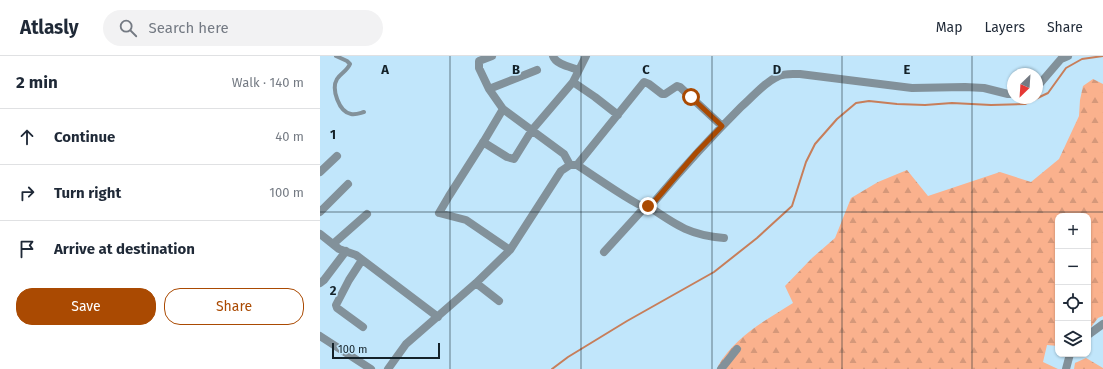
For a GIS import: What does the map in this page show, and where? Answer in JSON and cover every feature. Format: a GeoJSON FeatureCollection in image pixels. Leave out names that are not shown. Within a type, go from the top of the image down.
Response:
{"type":"FeatureCollection","features":[{"type":"Feature","properties":{"kind":"street"},"geometry":{"type":"LineString","coordinates":[[492,56],[479,61],[478,68],[502,109],[564,154],[574,165],[677,226],[699,234],[724,238]]}},
{"type":"Feature","properties":{"kind":"street"},"geometry":{"type":"LineString","coordinates":[[553,56],[558,63],[579,70]]}},
{"type":"Feature","properties":{"kind":"street"},"geometry":{"type":"LineString","coordinates":[[483,142],[514,159],[532,130],[573,82],[586,56]]}},
{"type":"Feature","properties":{"kind":"street"},"geometry":{"type":"LineString","coordinates":[[1043,80],[1061,59],[1068,56]]}},
{"type":"Feature","properties":{"kind":"street"},"geometry":{"type":"LineString","coordinates":[[489,89],[537,70]]}},
{"type":"Feature","properties":{"kind":"street"},"geometry":{"type":"LineString","coordinates":[[604,252],[646,207],[654,202],[696,153],[722,126],[763,86],[777,76],[783,74],[800,74],[912,88],[984,88],[1007,94]]}},
{"type":"Feature","properties":{"kind":"street"},"geometry":{"type":"LineString","coordinates":[[573,82],[618,115]]}},
{"type":"Feature","properties":{"kind":"street"},"geometry":{"type":"LineString","coordinates":[[388,369],[406,344],[476,283],[510,250],[561,171],[574,165],[618,115],[644,82],[662,94],[665,94],[677,86],[683,89],[722,126]]}},
{"type":"Feature","properties":{"kind":"street"},"geometry":{"type":"LineString","coordinates":[[502,109],[439,213],[466,220],[510,250]]}},
{"type":"Feature","properties":{"kind":"street"},"geometry":{"type":"LineString","coordinates":[[320,172],[338,156]]}},
{"type":"Feature","properties":{"kind":"street"},"geometry":{"type":"LineString","coordinates":[[320,212],[348,184]]}},
{"type":"Feature","properties":{"kind":"street"},"geometry":{"type":"LineString","coordinates":[[333,244],[367,214]]}},
{"type":"Feature","properties":{"kind":"street"},"geometry":{"type":"LineString","coordinates":[[320,234],[339,249],[354,253],[438,317]]}},
{"type":"Feature","properties":{"kind":"street"},"geometry":{"type":"LineString","coordinates":[[320,282],[324,280],[346,251]]}},
{"type":"Feature","properties":{"kind":"street"},"geometry":{"type":"LineString","coordinates":[[362,260],[346,285],[336,305],[337,308],[363,327]]}},
{"type":"Feature","properties":{"kind":"street"},"geometry":{"type":"LineString","coordinates":[[476,283],[499,301]]}},
{"type":"Feature","properties":{"kind":"street"},"geometry":{"type":"LineString","coordinates":[[1091,333],[1103,324]]}},
{"type":"Feature","properties":{"kind":"street"},"geometry":{"type":"LineString","coordinates":[[320,336],[371,369]]}},
{"type":"Feature","properties":{"kind":"street"},"geometry":{"type":"LineString","coordinates":[[721,369],[737,349]]}},
{"type":"Feature","properties":{"kind":"street"},"geometry":{"type":"LineString","coordinates":[[1066,369],[1069,357]]}},
{"type":"Feature","properties":{"kind":"lane"},"geometry":{"type":"LineString","coordinates":[[336,56],[350,64],[336,82],[336,95],[338,101],[350,114],[364,112]]}},
{"type":"Feature","properties":{"kind":"green space"},"geometry":{"type":"Polygon","coordinates":[[[1093,79],[1103,84],[1103,316],[1098,318],[1091,327],[1091,213],[1055,213],[1055,346],[1047,345],[1043,362],[1058,369],[721,369],[718,366],[733,346],[751,330],[793,303],[785,286],[812,258],[835,238],[851,198],[878,182],[907,170],[928,196],[1000,172],[1031,182],[1059,159],[1079,116],[1083,86],[1093,79]]]}},
{"type":"Feature","properties":{"kind":"green space"},"geometry":{"type":"Polygon","coordinates":[[[1086,358],[1103,369],[1074,369],[1075,363],[1086,358]]]}},
{"type":"Feature","properties":{"kind":"waterway"},"geometry":{"type":"LineString","coordinates":[[552,369],[568,357],[627,321],[714,272],[757,238],[792,206],[806,162],[815,144],[837,119],[856,103],[869,101],[925,105],[952,103],[991,105],[1025,104],[1048,93],[1066,68],[1082,59],[1103,56]]}},
{"type":"Feature","properties":{"kind":"route"},"geometry":{"type":"LineString","coordinates":[[648,206],[654,202],[696,153],[722,126],[691,97]]}}]}
